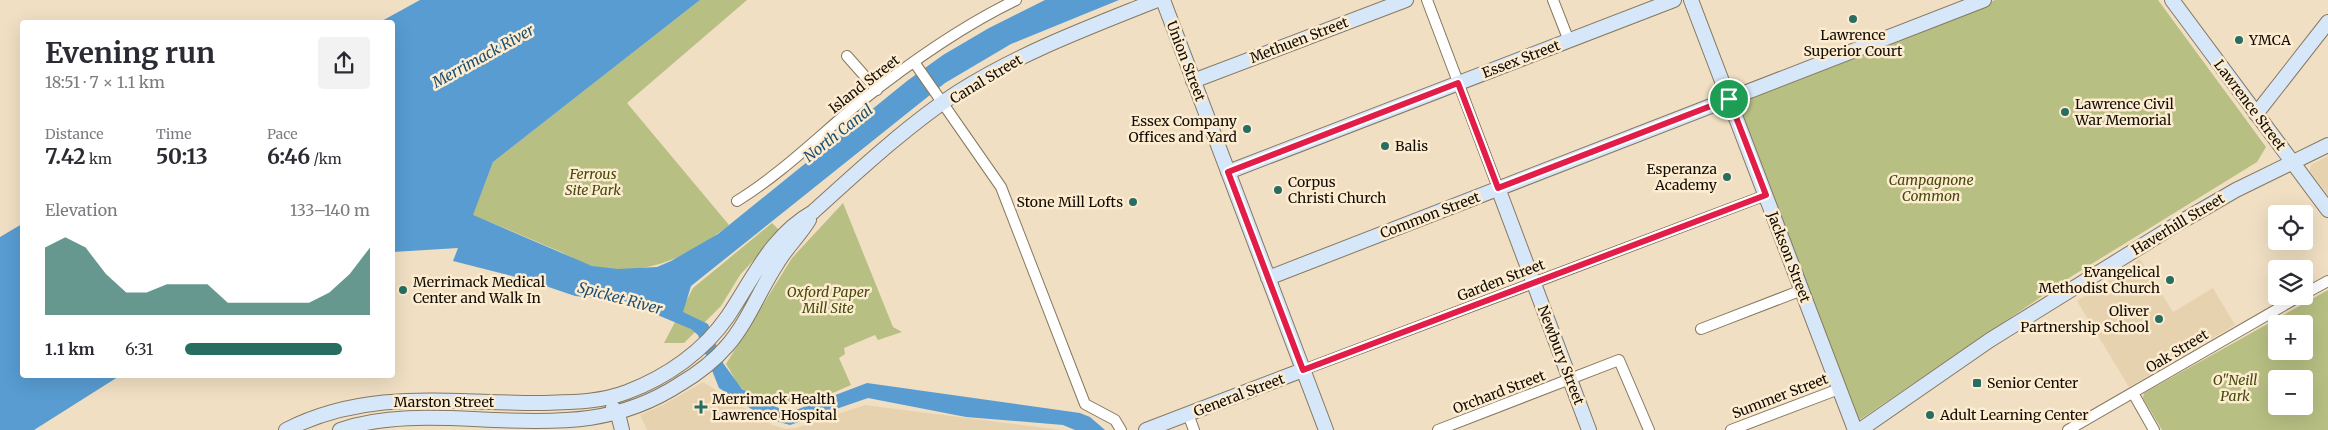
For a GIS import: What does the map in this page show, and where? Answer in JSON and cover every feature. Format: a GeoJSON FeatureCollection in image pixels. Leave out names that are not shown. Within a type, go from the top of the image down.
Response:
{"type":"FeatureCollection","features":[{"type":"Feature","properties":{"kind":"main road","name":"Canal Street"},"geometry":{"type":"LineString","coordinates":[[606,399],[646,384],[681,364],[719,328],[755,270],[784,234],[797,222],[813,212],[896,141],[940,98],[959,92],[1044,45],[1157,0]]}},
{"type":"Feature","properties":{"kind":"main road","name":"Union Street"},"geometry":{"type":"LineString","coordinates":[[1163,0],[1326,430]]}},
{"type":"Feature","properties":{"kind":"main road","name":"Methuen Street"},"geometry":{"type":"LineString","coordinates":[[1193,81],[1406,0]]}},
{"type":"Feature","properties":{"kind":"main road","name":"Essex Street"},"geometry":{"type":"LineString","coordinates":[[1228,172],[1674,0]]}},
{"type":"Feature","properties":{"kind":"main road","name":"Jackson Street"},"geometry":{"type":"LineString","coordinates":[[1691,0],[1855,430]]}},
{"type":"Feature","properties":{"kind":"main road","name":"Common Street"},"geometry":{"type":"LineString","coordinates":[[1268,278],[1984,0]]}},
{"type":"Feature","properties":{"kind":"main road","name":"Lawrence Street"},"geometry":{"type":"LineString","coordinates":[[2172,0],[2328,210]]}},
{"type":"Feature","properties":{"kind":"main road"},"geometry":{"type":"LineString","coordinates":[[2256,114],[2328,22]]}},
{"type":"Feature","properties":{"kind":"main road","name":"Haverhill Street"},"geometry":{"type":"LineString","coordinates":[[1860,430],[1990,340],[2177,224],[2236,190],[2328,145]]}},
{"type":"Feature","properties":{"kind":"main road","name":"Newbury Street"},"geometry":{"type":"LineString","coordinates":[[1498,188],[1589,430]]}},
{"type":"Feature","properties":{"kind":"main road","name":"Canal Street"},"geometry":{"type":"LineString","coordinates":[[618,414],[660,397],[690,378],[727,347],[778,261],[813,212]]}},
{"type":"Feature","properties":{"kind":"main road","name":"General Street"},"geometry":{"type":"LineString","coordinates":[[1146,430],[1303,370]]}},
{"type":"Feature","properties":{"kind":"main road","name":"Marston Street"},"geometry":{"type":"LineString","coordinates":[[286,430],[332,411],[368,404],[428,399],[523,403],[582,402],[606,399]]}},
{"type":"Feature","properties":{"kind":"main road"},"geometry":{"type":"LineString","coordinates":[[606,399],[618,414],[622,430]]}},
{"type":"Feature","properties":{"kind":"main road"},"geometry":{"type":"LineString","coordinates":[[603,423],[606,399]]}},
{"type":"Feature","properties":{"kind":"main road","name":"Marston Street"},"geometry":{"type":"LineString","coordinates":[[340,430],[382,421],[411,419],[603,423],[618,414]]}},
{"type":"Feature","properties":{"kind":"main road"},"geometry":{"type":"LineString","coordinates":[[539,422],[559,430]]}},
{"type":"Feature","properties":{"kind":"street","name":"Island Street"},"geometry":{"type":"LineString","coordinates":[[737,202],[762,185],[877,90],[917,66],[972,22],[1016,0]]}},
{"type":"Feature","properties":{"kind":"street","name":"Newbury Street"},"geometry":{"type":"LineString","coordinates":[[1426,0],[1498,188]]}},
{"type":"Feature","properties":{"kind":"street"},"geometry":{"type":"LineString","coordinates":[[1554,0],[1569,40]]}},
{"type":"Feature","properties":{"kind":"street"},"geometry":{"type":"LineString","coordinates":[[847,56],[877,90]]}},
{"type":"Feature","properties":{"kind":"street"},"geometry":{"type":"LineString","coordinates":[[917,66],[1000,187],[1085,404],[1116,420],[1121,430]]}},
{"type":"Feature","properties":{"kind":"street","name":"Garden Street"},"geometry":{"type":"LineString","coordinates":[[1303,370],[1766,195]]}},
{"type":"Feature","properties":{"kind":"street","name":"Oak Street"},"geometry":{"type":"LineString","coordinates":[[2313,289],[2328,281]]}},
{"type":"Feature","properties":{"kind":"street"},"geometry":{"type":"LineString","coordinates":[[1701,329],[1802,290]]}},
{"type":"Feature","properties":{"kind":"street","name":"Oak Street"},"geometry":{"type":"LineString","coordinates":[[2068,430],[2285,305]]}},
{"type":"Feature","properties":{"kind":"street","name":"Orchard Street"},"geometry":{"type":"LineString","coordinates":[[1438,430],[1619,360],[1649,430]]}},
{"type":"Feature","properties":{"kind":"street","name":"Summer Street"},"geometry":{"type":"LineString","coordinates":[[1731,430],[1839,388]]}},
{"type":"Feature","properties":{"kind":"street"},"geometry":{"type":"LineString","coordinates":[[2133,393],[2154,430]]}},
{"type":"Feature","properties":{"kind":"street"},"geometry":{"type":"LineString","coordinates":[[1188,414],[1194,430]]}},
{"type":"Feature","properties":{"kind":"shaded area"},"geometry":{"type":"Polygon","coordinates":[[[2328,156],[2328,195],[2310,171],[2311,165],[2328,156]]]}},
{"type":"Feature","properties":{"kind":"shaded area","name":"Oliver Partnership School"},"geometry":{"type":"Polygon","coordinates":[[[2140,259],[2173,312],[2213,288],[2235,325],[2129,387],[2077,301],[2140,259]]]}},
{"type":"Feature","properties":{"kind":"shaded area","name":"Merrimack Health Lawrence Hospital"},"geometry":{"type":"Polygon","coordinates":[[[703,382],[772,425],[786,429],[796,428],[865,405],[1062,430],[647,430],[640,415],[663,405],[703,382]]]}},
{"type":"Feature","properties":{"kind":"green space","name":"Ferrous Site Park"},"geometry":{"type":"Polygon","coordinates":[[[700,0],[747,0],[627,103],[729,225],[699,246],[665,262],[648,267],[611,269],[584,263],[517,233],[472,216],[493,162],[700,0]]]}},
{"type":"Feature","properties":{"kind":"green space","name":"Campagnone Common"},"geometry":{"type":"Polygon","coordinates":[[[1995,0],[2158,0],[2266,147],[2257,162],[2072,276],[1855,423],[1736,102],[1995,0]]]}},
{"type":"Feature","properties":{"kind":"green space","name":"Oxford Paper Mill Site"},"geometry":{"type":"Polygon","coordinates":[[[843,203],[893,327],[902,332],[878,340],[875,335],[844,348],[845,354],[839,358],[851,385],[805,402],[782,403],[754,396],[738,384],[726,364],[792,258],[843,203]]]}},
{"type":"Feature","properties":{"kind":"green space"},"geometry":{"type":"Polygon","coordinates":[[[772,223],[780,231],[740,275],[721,306],[684,343],[664,343],[693,288],[772,223]]]}},
{"type":"Feature","properties":{"kind":"green space","name":"O\"Neill Park"},"geometry":{"type":"Polygon","coordinates":[[[2328,290],[2328,430],[2162,430],[2143,398],[2144,393],[2268,324],[2268,360],[2313,360],[2313,315],[2283,315],[2301,305],[2313,305],[2313,298],[2328,290]]]}},
{"type":"Feature","properties":{"kind":"water"},"geometry":{"type":"Polygon","coordinates":[[[420,0],[700,0],[493,162],[473,215],[592,266],[618,269],[657,267],[718,234],[907,81],[943,55],[989,28],[1045,0],[1119,0],[1011,44],[945,83],[691,286],[683,312],[708,324],[723,363],[742,389],[788,413],[867,383],[1080,413],[1090,417],[1105,430],[1075,430],[1063,425],[966,417],[868,398],[790,425],[765,418],[719,388],[698,335],[691,329],[624,301],[575,296],[531,281],[453,261],[458,248],[395,252],[395,20],[384,20],[420,0]]]}},
{"type":"Feature","properties":{"kind":"water"},"geometry":{"type":"Polygon","coordinates":[[[20,225],[20,378],[116,378],[34,430],[0,430],[0,237],[20,225]]]}},
{"type":"Feature","properties":{"kind":"place","name":"Lawrence Superior Court"},"geometry":{"type":"Point","coordinates":[1853,19]}},
{"type":"Feature","properties":{"kind":"place","name":"YMCA"},"geometry":{"type":"Point","coordinates":[2239,40]}},
{"type":"Feature","properties":{"kind":"place","name":"Lawrence Civil War Memorial"},"geometry":{"type":"Point","coordinates":[2065,112]}},
{"type":"Feature","properties":{"kind":"place","name":"Essex Company Offices and Yard"},"geometry":{"type":"Point","coordinates":[1247,129]}},
{"type":"Feature","properties":{"kind":"place","name":"Balis"},"geometry":{"type":"Point","coordinates":[1385,146]}},
{"type":"Feature","properties":{"kind":"place","name":"Esperanza Academy"},"geometry":{"type":"Point","coordinates":[1727,177]}},
{"type":"Feature","properties":{"kind":"place","name":"Corpus Christi Church"},"geometry":{"type":"Point","coordinates":[1278,190]}},
{"type":"Feature","properties":{"kind":"place","name":"Stone Mill Lofts"},"geometry":{"type":"Point","coordinates":[1133,202]}},
{"type":"Feature","properties":{"kind":"place","name":"Evangelical Methodist Church"},"geometry":{"type":"Point","coordinates":[2170,280]}},
{"type":"Feature","properties":{"kind":"place","name":"Merrimack Medical Center and Walk In"},"geometry":{"type":"Point","coordinates":[403,290]}},
{"type":"Feature","properties":{"kind":"place","name":"Oliver Partnership School"},"geometry":{"type":"Point","coordinates":[2159,319]}},
{"type":"Feature","properties":{"kind":"place","name":"Senior Center"},"geometry":{"type":"Point","coordinates":[1977,383]}},
{"type":"Feature","properties":{"kind":"place","name":"Merrimack Health Lawrence Hospital"},"geometry":{"type":"Point","coordinates":[701,407]}},
{"type":"Feature","properties":{"kind":"place","name":"Adult Learning Center"},"geometry":{"type":"Point","coordinates":[1930,415]}},
{"type":"Feature","properties":{"kind":"route"},"geometry":{"type":"LineString","coordinates":[[1458,83],[1498,188],[1729,99],[1766,195],[1303,370],[1228,172],[1458,83]]}},
{"type":"Feature","properties":{"kind":"water label","name":"Merrimack River"},"geometry":{"type":"Point","coordinates":[483,56]}},
{"type":"Feature","properties":{"kind":"water label","name":"North Canal"},"geometry":{"type":"Point","coordinates":[838,133]}},
{"type":"Feature","properties":{"kind":"water label","name":"Spicket River"},"geometry":{"type":"Point","coordinates":[620,298]}}]}
